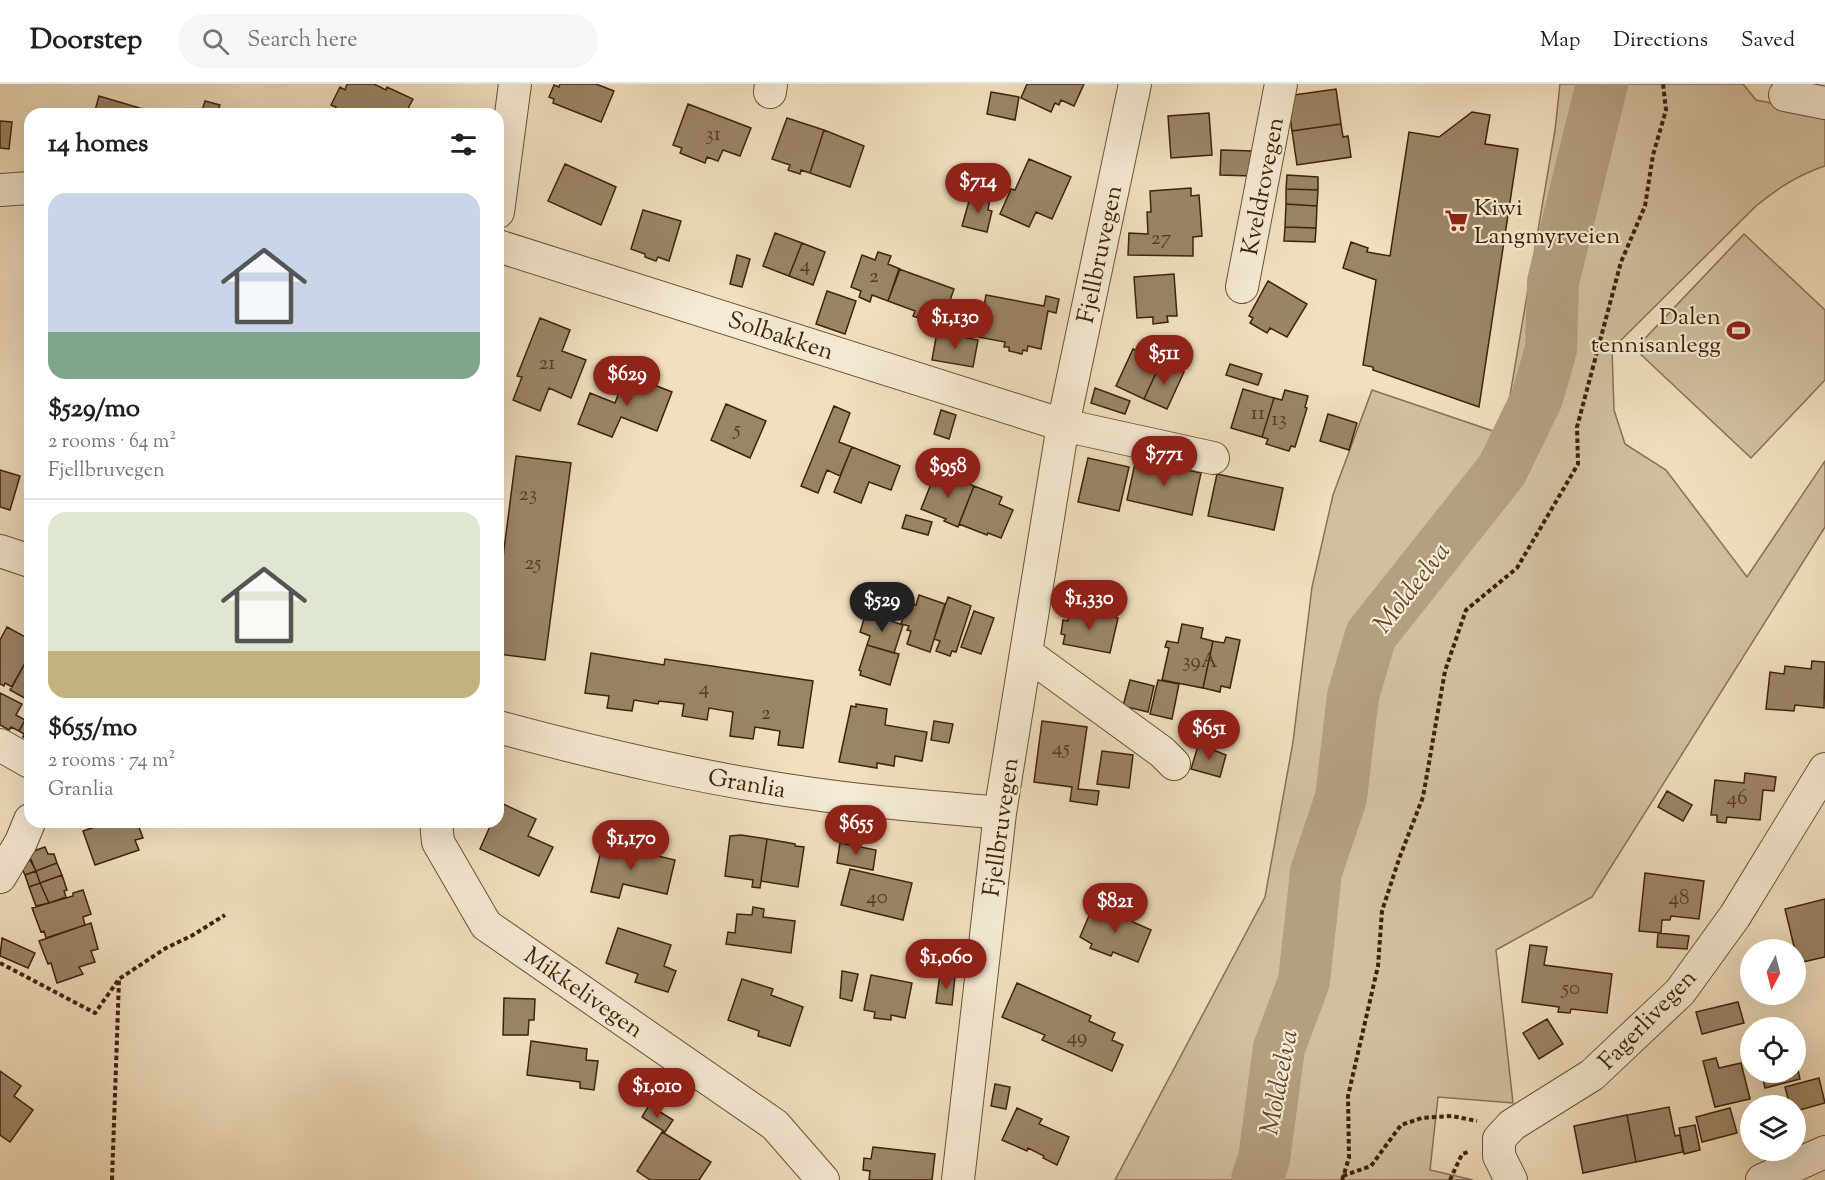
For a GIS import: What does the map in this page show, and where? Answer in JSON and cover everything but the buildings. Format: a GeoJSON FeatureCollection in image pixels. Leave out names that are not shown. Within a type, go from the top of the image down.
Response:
{"type":"FeatureCollection","features":[{"type":"Feature","properties":{"kind":"street"},"geometry":{"type":"LineString","coordinates":[[504,167],[515,84]]}},
{"type":"Feature","properties":{"kind":"street","name":"Fjellbruvegen"},"geometry":{"type":"LineString","coordinates":[[958,1180],[1000,813],[1063,425],[1135,84]]}},
{"type":"Feature","properties":{"kind":"street","name":"Kveldrovegen"},"geometry":{"type":"LineString","coordinates":[[1242,287],[1281,84]]}},
{"type":"Feature","properties":{"kind":"street"},"geometry":{"type":"LineString","coordinates":[[1785,95],[1825,103]]}},
{"type":"Feature","properties":{"kind":"street"},"geometry":{"type":"LineString","coordinates":[[0,190],[24,188]]}},
{"type":"Feature","properties":{"kind":"street","name":"Solbakken"},"geometry":{"type":"LineString","coordinates":[[504,248],[1063,425]]}},
{"type":"Feature","properties":{"kind":"street"},"geometry":{"type":"LineString","coordinates":[[1063,425],[1213,458]]}},
{"type":"Feature","properties":{"kind":"street"},"geometry":{"type":"LineString","coordinates":[[0,551],[24,559]]}},
{"type":"Feature","properties":{"kind":"street"},"geometry":{"type":"LineString","coordinates":[[1026,653],[1162,752],[1174,764]]}},
{"type":"Feature","properties":{"kind":"street","name":"Granlia"},"geometry":{"type":"LineString","coordinates":[[504,729],[616,757],[700,775],[814,794],[1000,813]]}},
{"type":"Feature","properties":{"kind":"street"},"geometry":{"type":"LineString","coordinates":[[0,745],[24,759]]}},
{"type":"Feature","properties":{"kind":"street","name":"Fagerlivegen"},"geometry":{"type":"LineString","coordinates":[[1499,1139],[1512,1125],[1592,1075],[1680,992],[1735,915],[1825,769]]}},
{"type":"Feature","properties":{"kind":"street"},"geometry":{"type":"LineString","coordinates":[[0,877],[27,828]]}},
{"type":"Feature","properties":{"kind":"street","name":"Mikkelivegen"},"geometry":{"type":"LineString","coordinates":[[437,828],[438,842],[486,925],[775,1125],[823,1180]]}},
{"type":"Feature","properties":{"kind":"street"},"geometry":{"type":"LineString","coordinates":[[1499,1139],[1499,1156],[1511,1180]]}},
{"type":"Feature","properties":{"kind":"street"},"geometry":{"type":"LineString","coordinates":[[1762,1180],[1825,1152]]}},
{"type":"Feature","properties":{"kind":"path"},"geometry":{"type":"LineString","coordinates":[[1342,1178],[1349,1158],[1348,1096],[1378,966],[1382,911],[1423,797],[1445,671],[1466,610],[1518,568],[1578,464],[1577,427],[1621,262],[1646,206],[1653,155],[1665,110],[1663,84]]}},
{"type":"Feature","properties":{"kind":"path"},"geometry":{"type":"LineString","coordinates":[[0,963],[95,1013],[119,979],[166,948],[193,935],[225,915]]}},
{"type":"Feature","properties":{"kind":"path"},"geometry":{"type":"LineString","coordinates":[[112,1180],[119,979]]}},
{"type":"Feature","properties":{"kind":"path"},"geometry":{"type":"LineString","coordinates":[[1342,1178],[1371,1166],[1401,1125],[1422,1118],[1452,1116],[1479,1122],[1499,1139]]}},
{"type":"Feature","properties":{"kind":"shaded area"},"geometry":{"type":"Polygon","coordinates":[[[1560,84],[1743,84],[1756,100],[1825,114],[1825,166],[1789,183],[1756,206],[1612,349],[1614,410],[1625,444],[1666,470],[1747,577],[1825,461],[1825,527],[1592,897],[1496,950],[1513,1103],[1438,1097],[1430,1170],[1473,1180],[1115,1180],[1265,897],[1293,742],[1312,587],[1333,495],[1372,390],[1496,432],[1506,419],[1555,130],[1560,84]]]}},
{"type":"Feature","properties":{"kind":"shaded area","name":"Dalen tennisanlegg"},"geometry":{"type":"Polygon","coordinates":[[[1744,234],[1825,310],[1825,380],[1751,458],[1635,349],[1744,234]]]}},
{"type":"Feature","properties":{"kind":"waterway","name":"Moldeelva"},"geometry":{"type":"LineString","coordinates":[[1257,1180],[1264,1159],[1279,1048],[1304,981],[1316,872],[1341,798],[1353,696],[1371,635],[1502,470],[1537,398],[1551,349],[1553,282],[1602,84]]}},
{"type":"Feature","properties":{"kind":"place","name":"Kiwi Langmyrveien"},"geometry":{"type":"Point","coordinates":[1456,221]}},
{"type":"Feature","properties":{"kind":"place","name":"Dalen tennisanlegg"},"geometry":{"type":"Point","coordinates":[1739,330]}}]}
